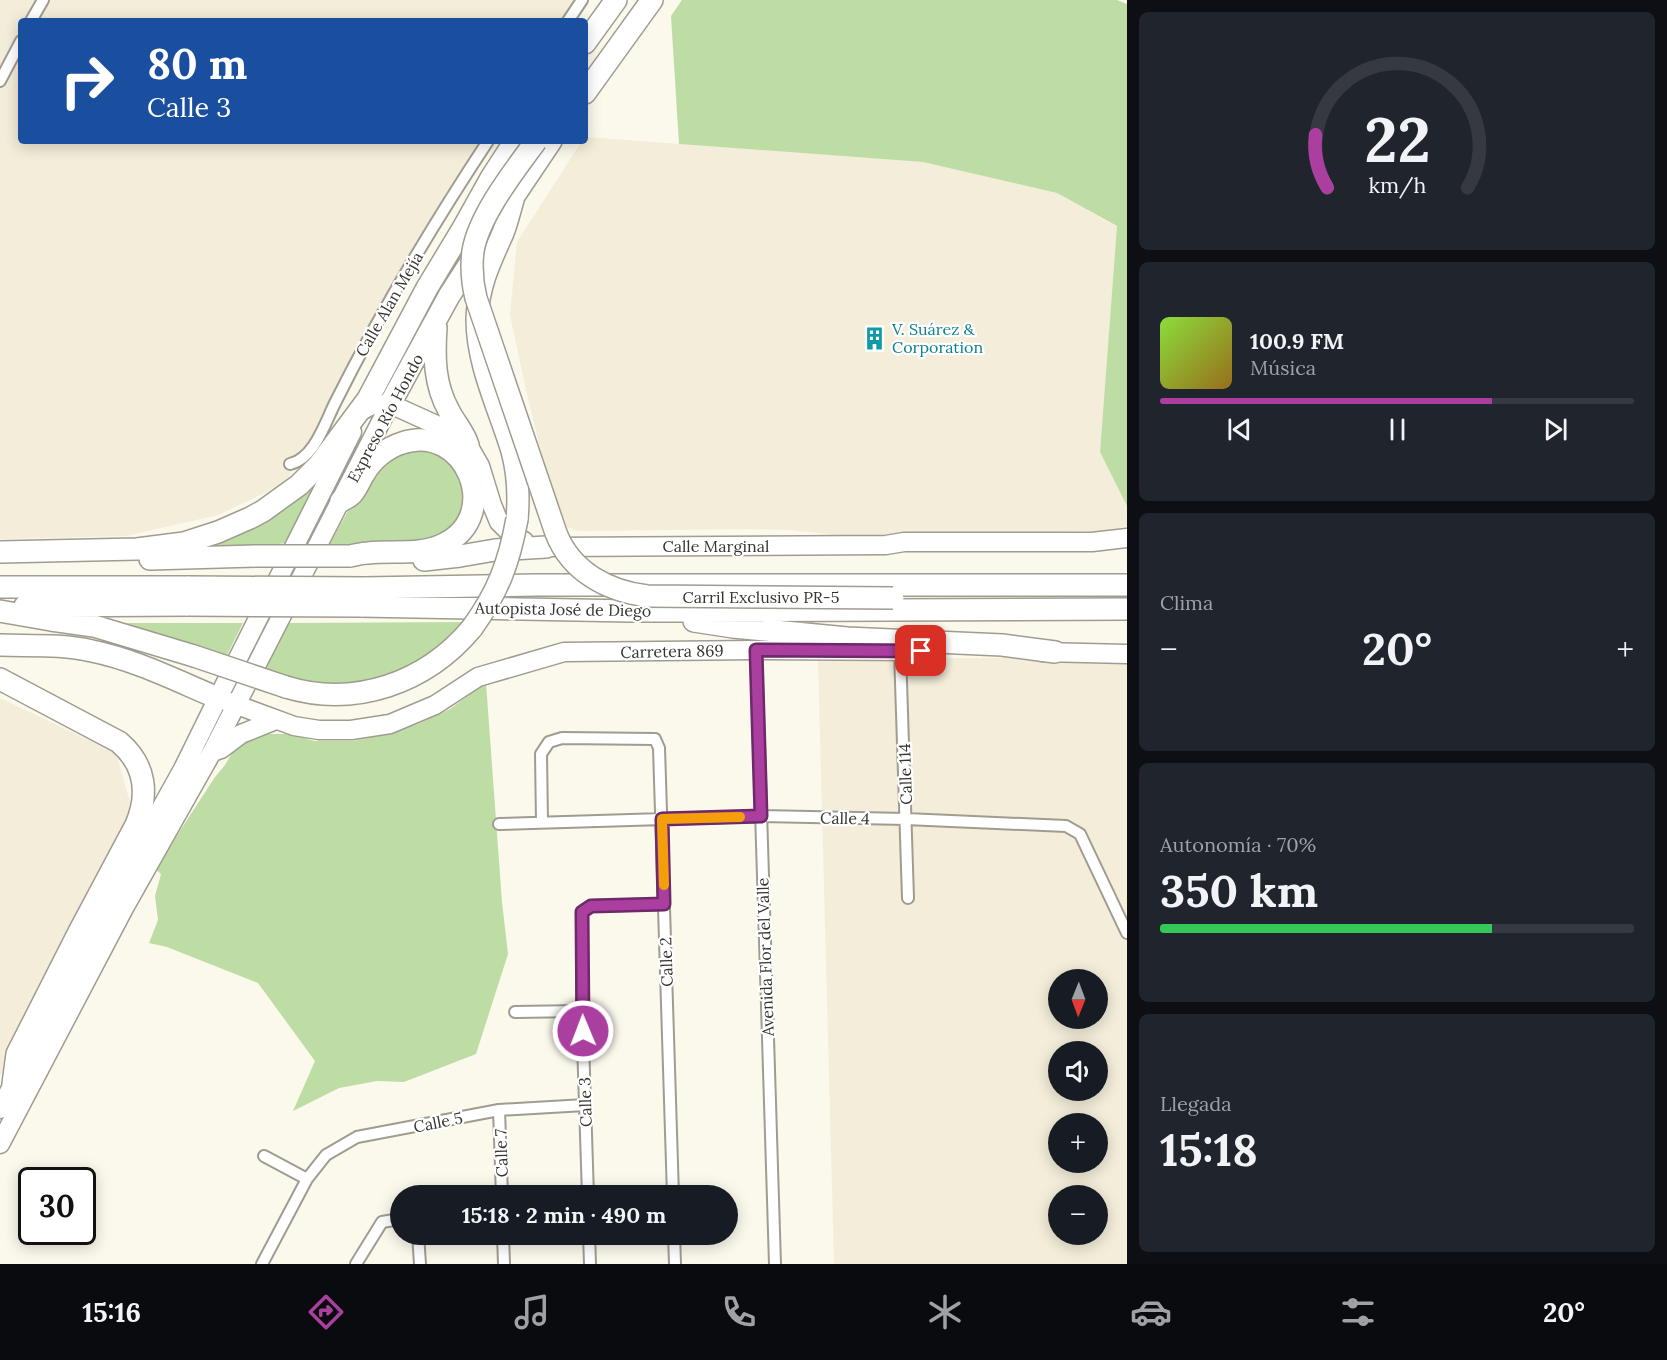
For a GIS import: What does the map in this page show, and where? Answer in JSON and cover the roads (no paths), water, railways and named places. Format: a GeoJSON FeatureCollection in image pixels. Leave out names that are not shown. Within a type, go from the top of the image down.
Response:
{"type":"FeatureCollection","features":[{"type":"Feature","properties":{"kind":"highway"},"geometry":{"type":"LineString","coordinates":[[588,18],[598,0]]}},
{"type":"Feature","properties":{"kind":"highway"},"geometry":{"type":"LineString","coordinates":[[592,48],[616,0]]}},
{"type":"Feature","properties":{"kind":"highway"},"geometry":{"type":"LineString","coordinates":[[592,48],[638,0]]}},
{"type":"Feature","properties":{"kind":"highway"},"geometry":{"type":"LineString","coordinates":[[588,89],[652,0]]}},
{"type":"Feature","properties":{"kind":"highway","name":"Expreso Río Hondo"},"geometry":{"type":"LineString","coordinates":[[365,404],[427,288],[513,144]]}},
{"type":"Feature","properties":{"kind":"highway","name":"Carril Exclusivo PR-5"},"geometry":{"type":"LineString","coordinates":[[534,144],[482,224],[473,251],[472,278],[476,298],[556,533],[565,552],[576,565],[596,580],[615,589],[637,595],[893,598],[1127,597]]}},
{"type":"Feature","properties":{"kind":"highway","name":"Expreso Río Hondo"},"geometry":{"type":"LineString","coordinates":[[390,404],[449,296],[549,144]]}},
{"type":"Feature","properties":{"kind":"highway"},"geometry":{"type":"LineString","coordinates":[[0,611],[94,626],[286,687],[315,694],[363,693],[386,687],[430,666],[460,642],[490,602],[504,573],[517,519],[518,496],[514,464],[483,362],[478,340],[477,318],[485,272],[504,231],[515,193]]}},
{"type":"Feature","properties":{"kind":"highway"},"geometry":{"type":"LineString","coordinates":[[437,320],[434,351],[437,380],[446,405],[465,435],[468,445]]}},
{"type":"Feature","properties":{"kind":"highway"},"geometry":{"type":"LineString","coordinates":[[0,552],[151,548],[184,543],[218,532],[263,511],[298,485],[319,465],[365,404]]}},
{"type":"Feature","properties":{"kind":"highway"},"geometry":{"type":"LineString","coordinates":[[0,562],[350,556],[420,551],[445,544],[458,534],[470,517],[474,503],[474,486],[461,459],[449,449],[426,440],[408,441],[394,446],[379,456],[365,471],[353,493],[341,501]]}},
{"type":"Feature","properties":{"kind":"highway"},"geometry":{"type":"LineString","coordinates":[[350,556],[368,560],[428,560],[495,550],[546,547]]}},
{"type":"Feature","properties":{"kind":"highway","name":"Autopista José de Diego"},"geometry":{"type":"LineString","coordinates":[[363,597],[536,585],[1127,585]]}},
{"type":"Feature","properties":{"kind":"highway","name":"Autopista José de Diego"},"geometry":{"type":"LineString","coordinates":[[0,587],[188,596],[363,597],[632,611],[1127,609]]}},
{"type":"Feature","properties":{"kind":"highway","name":"Autopista José de Diego"},"geometry":{"type":"LineString","coordinates":[[0,606],[188,596]]}},
{"type":"Feature","properties":{"kind":"highway"},"geometry":{"type":"LineString","coordinates":[[632,611],[733,627],[847,638],[1002,645],[1054,652]]}},
{"type":"Feature","properties":{"kind":"highway"},"geometry":{"type":"LineString","coordinates":[[0,645],[71,647],[92,651],[140,666],[227,702]]}},
{"type":"Feature","properties":{"kind":"highway"},"geometry":{"type":"LineString","coordinates":[[0,679],[119,742],[135,760],[141,775],[144,793],[142,811],[136,825],[17,1054],[13,1084]]}},
{"type":"Feature","properties":{"kind":"main road"},"geometry":{"type":"LineString","coordinates":[[365,404],[390,404],[441,427],[468,445]]}},
{"type":"Feature","properties":{"kind":"main road","name":"Expreso Río Hondo"},"geometry":{"type":"LineString","coordinates":[[227,702],[365,404]]}},
{"type":"Feature","properties":{"kind":"main road","name":"Expreso Río Hondo"},"geometry":{"type":"LineString","coordinates":[[227,702],[341,501],[390,404]]}},
{"type":"Feature","properties":{"kind":"main road","name":"Calle Marginal"},"geometry":{"type":"LineString","coordinates":[[468,445],[480,466],[499,522],[512,535],[546,547],[1092,542],[1127,538]]}},
{"type":"Feature","properties":{"kind":"main road","name":"Carretera 869"},"geometry":{"type":"LineString","coordinates":[[227,702],[294,726],[319,730],[351,730],[390,724],[435,705],[478,677],[564,652],[756,650],[1127,654]]}},
{"type":"Feature","properties":{"kind":"main road"},"geometry":{"type":"LineString","coordinates":[[0,1144],[124,908],[212,752],[227,702]]}},
{"type":"Feature","properties":{"kind":"main road"},"geometry":{"type":"LineString","coordinates":[[0,1109],[84,949],[183,769],[227,702]]}},
{"type":"Feature","properties":{"kind":"main road"},"geometry":{"type":"LineString","coordinates":[[212,752],[221,749],[241,734],[276,720]]}},
{"type":"Feature","properties":{"kind":"main road"},"geometry":{"type":"LineString","coordinates":[[51,1047],[48,1035],[81,967],[84,949]]}},
{"type":"Feature","properties":{"kind":"street"},"geometry":{"type":"LineString","coordinates":[[33,18],[42,0]]}},
{"type":"Feature","properties":{"kind":"street"},"geometry":{"type":"LineString","coordinates":[[570,18],[582,0]]}},
{"type":"Feature","properties":{"kind":"street"},"geometry":{"type":"LineString","coordinates":[[0,81],[18,47]]}},
{"type":"Feature","properties":{"kind":"street","name":"Calle Alan Mejía"},"geometry":{"type":"LineString","coordinates":[[290,464],[301,461],[312,449],[346,380],[393,294],[486,144]]}},
{"type":"Feature","properties":{"kind":"street","name":"Calle Marginal"},"geometry":{"type":"LineString","coordinates":[[886,545],[1085,549],[1127,546]]}},
{"type":"Feature","properties":{"kind":"street","name":"Avenida Flor del Valle"},"geometry":{"type":"LineString","coordinates":[[756,650],[775,1264]]}},
{"type":"Feature","properties":{"kind":"street","name":"Calle 114"},"geometry":{"type":"LineString","coordinates":[[900,651],[908,898]]}},
{"type":"Feature","properties":{"kind":"street","name":"Calle 2"},"geometry":{"type":"LineString","coordinates":[[542,822],[541,754],[549,742],[562,738],[655,739],[659,748],[662,819],[673,1185]]}},
{"type":"Feature","properties":{"kind":"street","name":"Calle 4"},"geometry":{"type":"LineString","coordinates":[[499,824],[761,816],[1066,826],[1080,834],[1127,933]]}},
{"type":"Feature","properties":{"kind":"street","name":"Calle 3"},"geometry":{"type":"LineString","coordinates":[[588,1185],[582,1011],[582,912],[591,906],[664,904]]}},
{"type":"Feature","properties":{"kind":"street"},"geometry":{"type":"LineString","coordinates":[[515,1012],[582,1011]]}},
{"type":"Feature","properties":{"kind":"street","name":"Calle 5"},"geometry":{"type":"LineString","coordinates":[[262,1264],[307,1179],[326,1155],[357,1137],[500,1110],[585,1105]]}},
{"type":"Feature","properties":{"kind":"street","name":"Calle 7"},"geometry":{"type":"LineString","coordinates":[[500,1110],[502,1185]]}},
{"type":"Feature","properties":{"kind":"street"},"geometry":{"type":"LineString","coordinates":[[264,1156],[307,1179]]}},
{"type":"Feature","properties":{"kind":"street"},"geometry":{"type":"LineString","coordinates":[[356,1264],[382,1222],[390,1221]]}},
{"type":"Feature","properties":{"kind":"street"},"geometry":{"type":"LineString","coordinates":[[419,1245],[420,1264]]}},
{"type":"Feature","properties":{"kind":"street"},"geometry":{"type":"LineString","coordinates":[[503,1245],[504,1264]]}},
{"type":"Feature","properties":{"kind":"street"},"geometry":{"type":"LineString","coordinates":[[590,1245],[591,1264]]}},
{"type":"Feature","properties":{"kind":"street"},"geometry":{"type":"LineString","coordinates":[[674,1245],[675,1264]]}},
{"type":"Feature","properties":{"kind":"place","name":"V. Suárez & Corporation"},"geometry":{"type":"Point","coordinates":[874,338]}}]}
